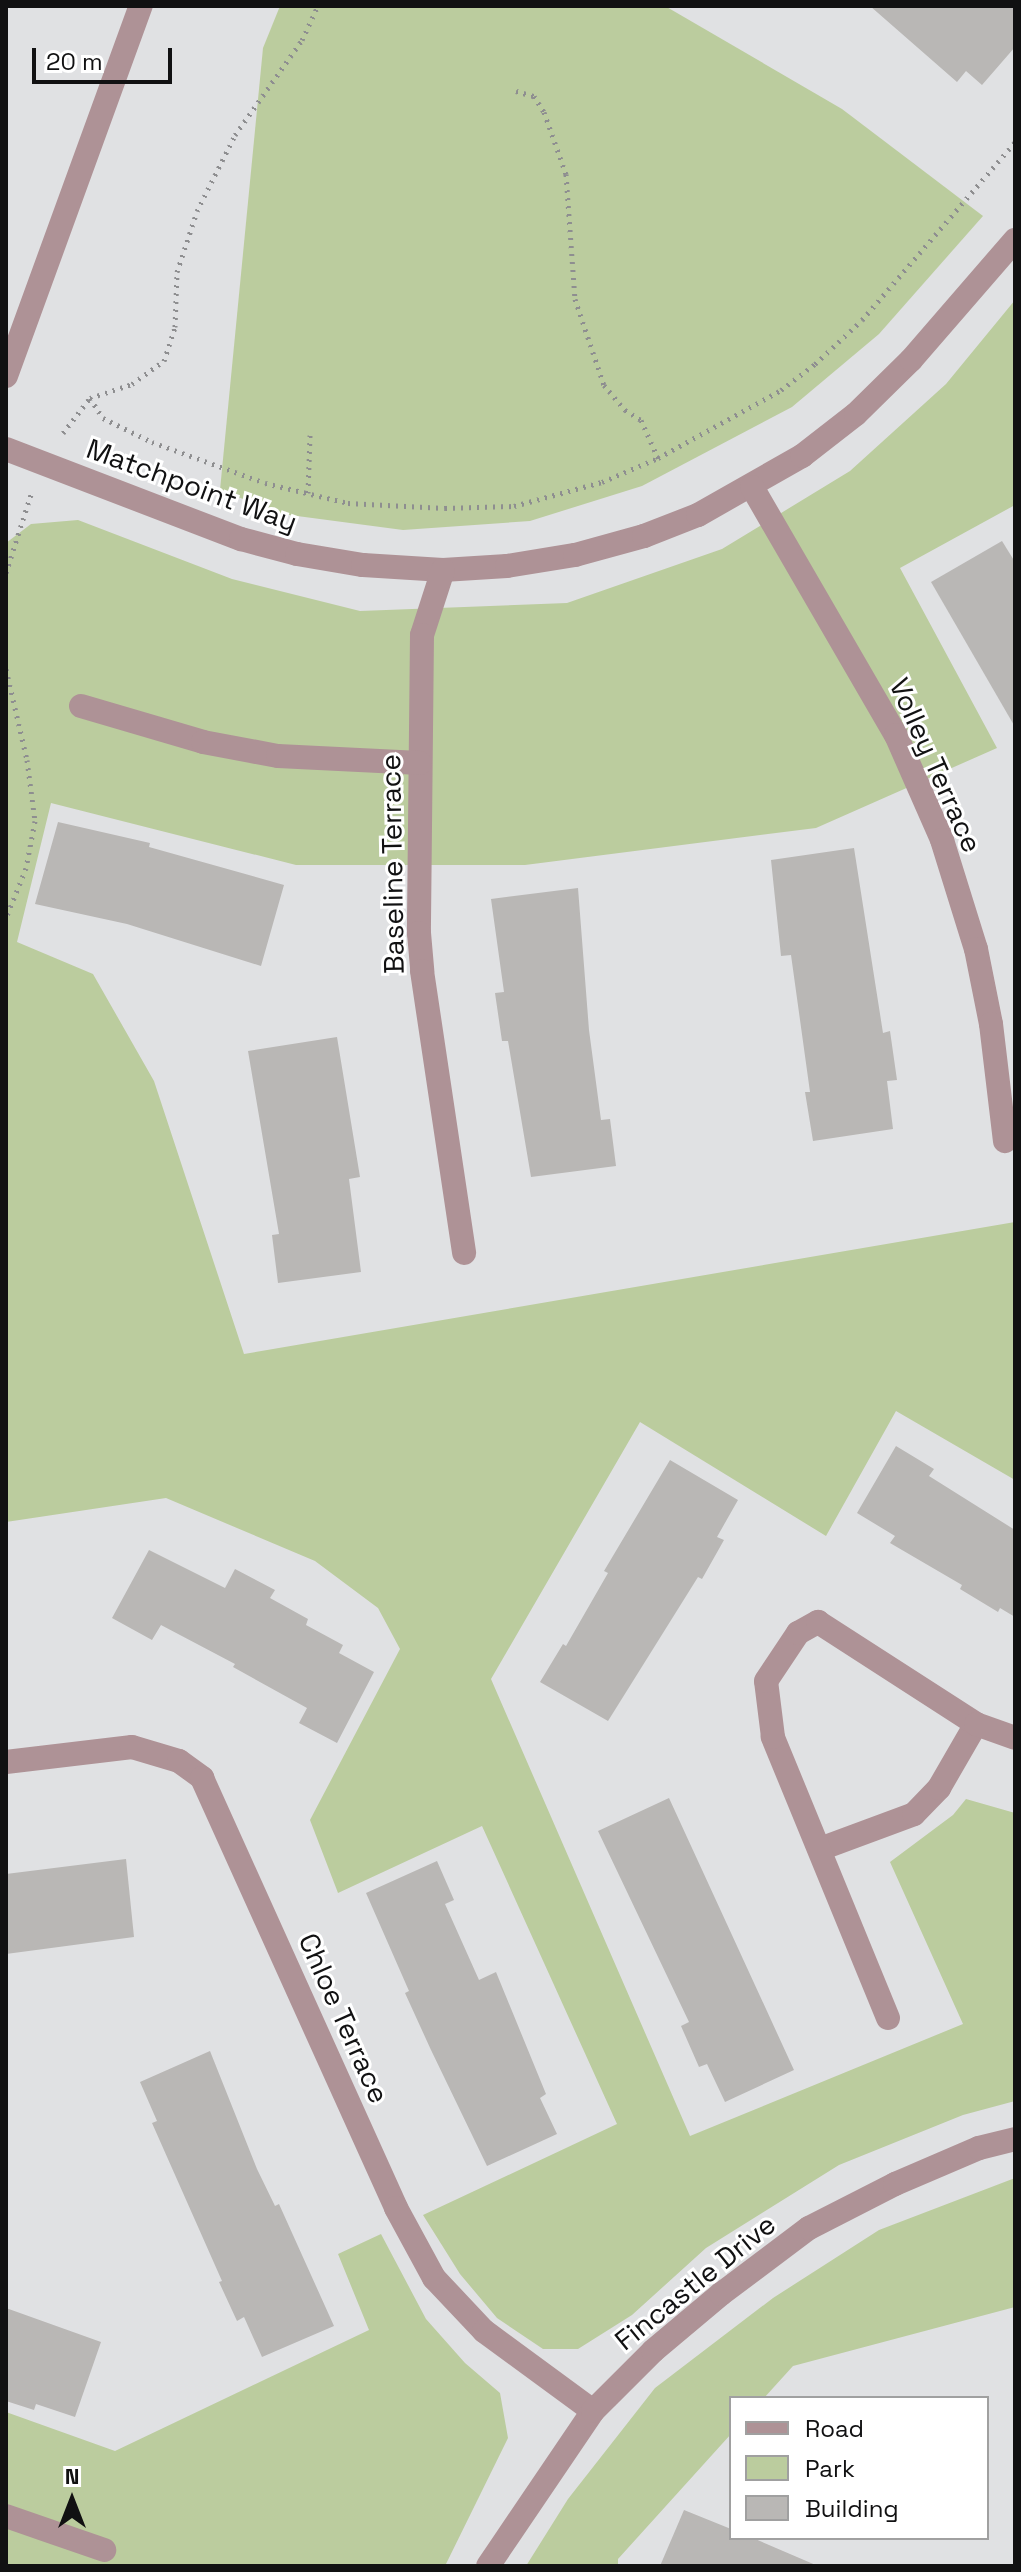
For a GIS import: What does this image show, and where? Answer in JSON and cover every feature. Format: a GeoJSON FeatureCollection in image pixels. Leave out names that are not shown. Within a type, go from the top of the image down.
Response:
{"type":"FeatureCollection","features":[{"type":"Feature","properties":{"kind":"street"},"geometry":{"type":"LineString","coordinates":[[6,376],[141,6]]}},
{"type":"Feature","properties":{"kind":"street","name":"Matchpoint Way"},"geometry":{"type":"LineString","coordinates":[[6,449],[241,539],[297,554],[363,565],[443,570],[507,566],[575,555],[671,526],[752,487],[802,456],[856,414],[911,360],[1015,240]]}},
{"type":"Feature","properties":{"kind":"street","name":"Volley Terrace"},"geometry":{"type":"LineString","coordinates":[[752,487],[896,735],[942,840],[976,949],[991,1024],[1005,1141]]}},
{"type":"Feature","properties":{"kind":"street","name":"Baseline Terrace"},"geometry":{"type":"LineString","coordinates":[[443,570],[422,635],[422,971],[464,1253]]}},
{"type":"Feature","properties":{"kind":"street"},"geometry":{"type":"LineString","coordinates":[[81,706],[203,742],[278,756],[420,763]]}},
{"type":"Feature","properties":{"kind":"street"},"geometry":{"type":"LineString","coordinates":[[888,2018],[773,1737],[766,1681],[798,1633],[818,1622],[976,1724],[1015,1738]]}},
{"type":"Feature","properties":{"kind":"street"},"geometry":{"type":"LineString","coordinates":[[820,1849],[914,1814],[939,1788],[976,1724]]}},
{"type":"Feature","properties":{"kind":"street","name":"Chloe Terrace"},"geometry":{"type":"LineString","coordinates":[[6,1762],[132,1747],[179,1761],[202,1778],[396,2208],[434,2278],[484,2331],[593,2411]]}},
{"type":"Feature","properties":{"kind":"street","name":"Fincastle Drive"},"geometry":{"type":"LineString","coordinates":[[488,2566],[593,2411],[664,2341],[809,2228],[909,2178],[979,2148],[1015,2139]]}},
{"type":"Feature","properties":{"kind":"street"},"geometry":{"type":"LineString","coordinates":[[6,2516],[104,2550]]}},
{"type":"Feature","properties":{"kind":"path"},"geometry":{"type":"LineString","coordinates":[[6,573],[41,462],[90,398],[132,384],[164,361],[175,327],[177,272],[197,211],[235,135],[302,40],[318,6]]}},
{"type":"Feature","properties":{"kind":"path"},"geometry":{"type":"LineString","coordinates":[[516,91],[534,96],[544,112],[566,174],[575,299],[599,373],[604,385],[625,410],[641,420],[658,458]]}},
{"type":"Feature","properties":{"kind":"path"},"geometry":{"type":"LineString","coordinates":[[90,398],[103,418],[152,442],[265,483],[348,503],[445,508],[514,506],[602,482],[658,458],[781,390],[815,364],[862,320],[1015,142]]}},
{"type":"Feature","properties":{"kind":"path"},"geometry":{"type":"LineString","coordinates":[[308,493],[310,435]]}},
{"type":"Feature","properties":{"kind":"path"},"geometry":{"type":"LineString","coordinates":[[6,669],[27,760],[35,821],[26,868],[6,918]]}},
{"type":"Feature","properties":{"kind":"green space"},"geometry":{"type":"Polygon","coordinates":[[[280,6],[665,6],[842,109],[983,216],[879,334],[792,407],[642,486],[530,521],[403,530],[282,514],[220,490],[263,48],[280,6]]]}},
{"type":"Feature","properties":{"kind":"green space"},"geometry":{"type":"Polygon","coordinates":[[[1015,300],[1015,505],[900,568],[997,748],[816,828],[525,865],[296,865],[51,803],[17,942],[93,974],[154,1081],[244,1354],[1015,1222],[1015,1480],[896,1411],[826,1536],[640,1422],[491,1679],[690,2136],[963,2024],[890,1862],[953,1815],[966,1799],[1015,1813],[1015,2101],[963,2115],[839,2165],[706,2248],[632,2315],[578,2349],[543,2349],[497,2318],[460,2274],[423,2215],[617,2124],[482,1826],[338,1893],[310,1820],[400,1649],[378,1608],[315,1561],[166,1498],[6,1522],[6,543],[31,524],[78,520],[232,579],[360,611],[567,603],[722,549],[850,471],[946,384],[1015,300]]]}},
{"type":"Feature","properties":{"kind":"green space"},"geometry":{"type":"Polygon","coordinates":[[[1015,2178],[1015,2307],[793,2366],[766,2396],[729,2396],[729,2436],[618,2559],[618,2566],[526,2566],[568,2499],[655,2388],[773,2298],[879,2230],[1015,2178]]]}},
{"type":"Feature","properties":{"kind":"green space"},"geometry":{"type":"Polygon","coordinates":[[[381,2234],[426,2319],[465,2363],[500,2393],[508,2438],[445,2566],[6,2566],[6,2412],[115,2451],[369,2330],[338,2254],[381,2234]]]}},
{"type":"Feature","properties":{"kind":"building"},"geometry":{"type":"Polygon","coordinates":[[[870,6],[1015,6],[1015,47],[982,85],[966,71],[957,82],[870,6]]]}},
{"type":"Feature","properties":{"kind":"building"},"geometry":{"type":"Polygon","coordinates":[[[1002,541],[1015,562],[1015,727],[931,582],[1002,541]]]}},
{"type":"Feature","properties":{"kind":"building"},"geometry":{"type":"Polygon","coordinates":[[[58,822],[150,843],[149,847],[284,885],[261,966],[127,924],[35,904],[58,822]]]}},
{"type":"Feature","properties":{"kind":"building"},"geometry":{"type":"Polygon","coordinates":[[[854,848],[883,1033],[890,1031],[897,1080],[887,1081],[893,1129],[813,1141],[805,1092],[810,1092],[791,955],[781,956],[771,860],[854,848]]]}},
{"type":"Feature","properties":{"kind":"building"},"geometry":{"type":"Polygon","coordinates":[[[578,888],[589,1030],[601,1120],[610,1119],[616,1166],[531,1177],[508,1041],[502,1041],[495,993],[504,992],[491,899],[578,888]]]}},
{"type":"Feature","properties":{"kind":"building"},"geometry":{"type":"Polygon","coordinates":[[[337,1037],[360,1177],[349,1179],[361,1272],[278,1283],[272,1235],[279,1234],[248,1051],[337,1037]]]}},
{"type":"Feature","properties":{"kind":"building"},"geometry":{"type":"Polygon","coordinates":[[[896,1446],[934,1469],[929,1476],[1015,1530],[1015,1617],[1000,1608],[998,1612],[960,1589],[962,1585],[890,1543],[895,1536],[857,1513],[896,1446]]]}},
{"type":"Feature","properties":{"kind":"building"},"geometry":{"type":"Polygon","coordinates":[[[670,1460],[738,1500],[717,1537],[724,1540],[702,1579],[698,1577],[608,1721],[540,1682],[563,1644],[566,1646],[608,1573],[604,1571],[670,1460]]]}},
{"type":"Feature","properties":{"kind":"building"},"geometry":{"type":"Polygon","coordinates":[[[149,1550],[225,1588],[235,1569],[275,1590],[270,1598],[308,1619],[306,1625],[343,1645],[339,1653],[374,1672],[337,1743],[299,1723],[307,1708],[233,1667],[235,1664],[161,1625],[152,1640],[112,1618],[149,1550]]]}},
{"type":"Feature","properties":{"kind":"building"},"geometry":{"type":"Polygon","coordinates":[[[669,1798],[794,2070],[725,2102],[707,2064],[699,2067],[681,2026],[689,2022],[598,1831],[669,1798]]]}},
{"type":"Feature","properties":{"kind":"building"},"geometry":{"type":"Polygon","coordinates":[[[126,1859],[134,1937],[6,1954],[6,1874],[126,1859]]]}},
{"type":"Feature","properties":{"kind":"building"},"geometry":{"type":"Polygon","coordinates":[[[437,1861],[454,1900],[445,1904],[479,1980],[496,1972],[546,2094],[540,2098],[557,2134],[487,2166],[405,1993],[409,1991],[366,1893],[437,1861]]]}},
{"type":"Feature","properties":{"kind":"building"},"geometry":{"type":"Polygon","coordinates":[[[210,2051],[257,2169],[275,2206],[279,2204],[334,2326],[262,2357],[244,2317],[237,2321],[219,2282],[222,2281],[152,2123],[157,2121],[140,2082],[210,2051]]]}},
{"type":"Feature","properties":{"kind":"building"},"geometry":{"type":"Polygon","coordinates":[[[6,2308],[101,2342],[75,2417],[36,2404],[34,2410],[6,2401],[6,2308]]]}},
{"type":"Feature","properties":{"kind":"building"},"geometry":{"type":"Polygon","coordinates":[[[684,2510],[729,2528],[729,2540],[758,2540],[818,2566],[660,2566],[684,2510]]]}}]}
